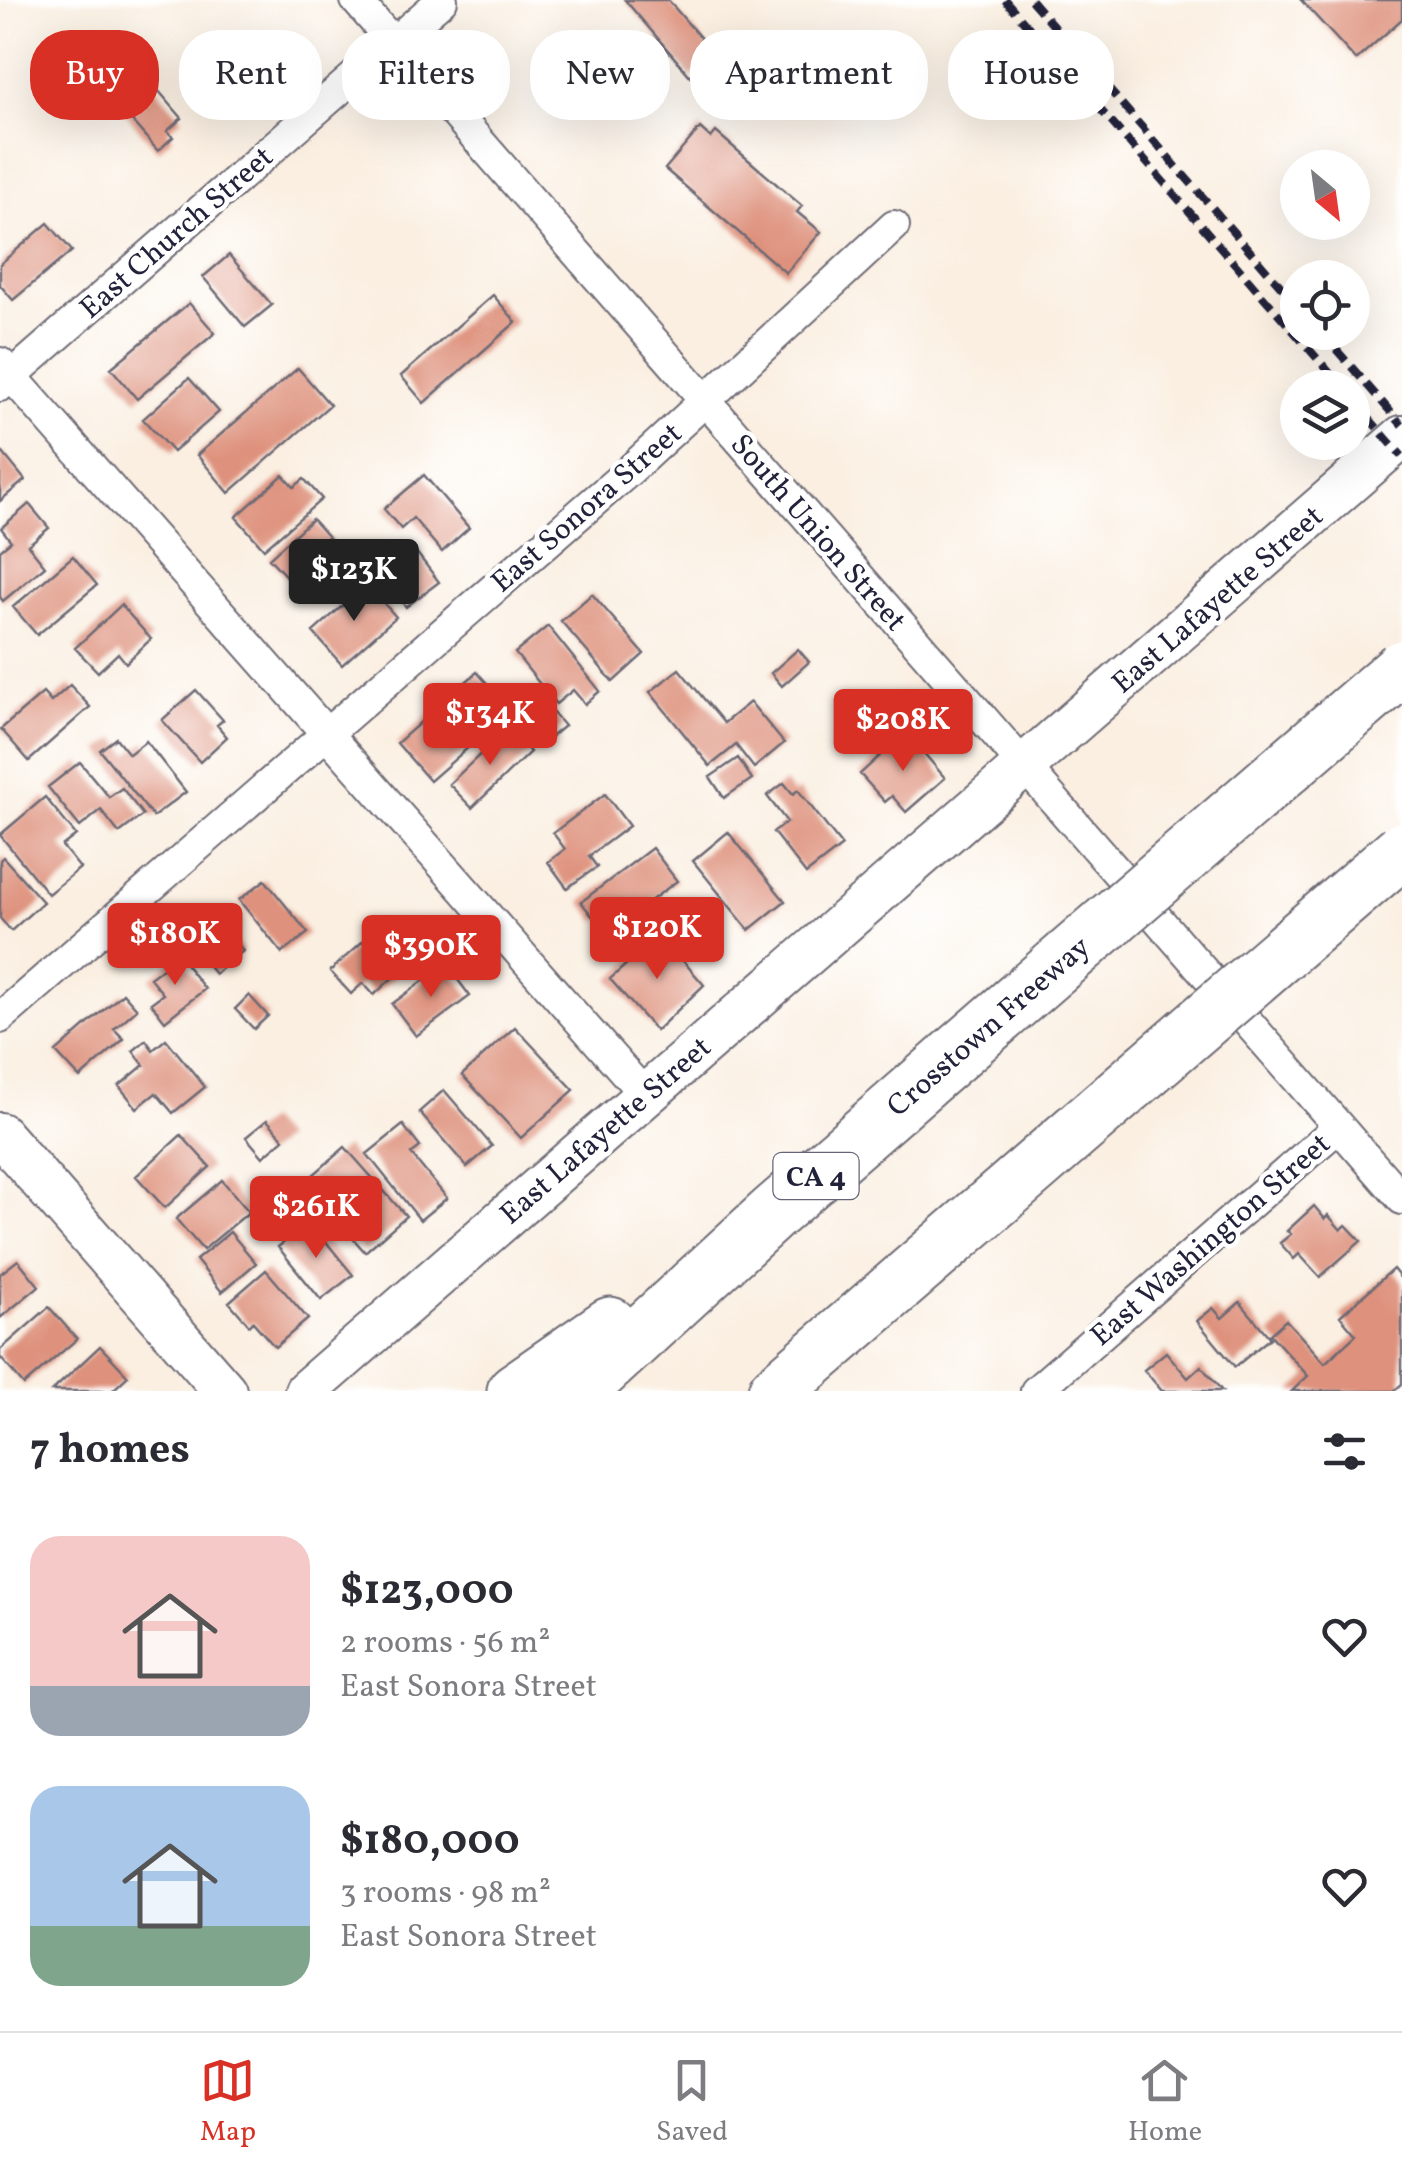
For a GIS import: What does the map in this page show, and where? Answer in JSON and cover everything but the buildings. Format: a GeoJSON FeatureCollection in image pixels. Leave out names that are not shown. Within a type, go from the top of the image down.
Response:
{"type":"FeatureCollection","features":[{"type":"Feature","properties":{"kind":"highway","name":"Crosstown Freeway"},"geometry":{"type":"LineString","coordinates":[[579,1391],[773,1213],[1402,668]]}},
{"type":"Feature","properties":{"kind":"highway"},"geometry":{"type":"LineString","coordinates":[[776,1391],[1402,850]]}},
{"type":"Feature","properties":{"kind":"highway"},"geometry":{"type":"LineString","coordinates":[[515,1391],[773,1213]]}},
{"type":"Feature","properties":{"kind":"highway"},"geometry":{"type":"LineString","coordinates":[[802,1391],[882,1300]]}},
{"type":"Feature","properties":{"kind":"street","name":"South Union Street"},"geometry":{"type":"LineString","coordinates":[[356,0],[383,30]]}},
{"type":"Feature","properties":{"kind":"street","name":"East Church Street"},"geometry":{"type":"LineString","coordinates":[[409,30],[442,0]]}},
{"type":"Feature","properties":{"kind":"street","name":"East Church Street"},"geometry":{"type":"LineString","coordinates":[[4,375],[342,87]]}},
{"type":"Feature","properties":{"kind":"street","name":"South Union Street"},"geometry":{"type":"LineString","coordinates":[[461,120],[1402,1199]]}},
{"type":"Feature","properties":{"kind":"street","name":"East Sonora Street"},"geometry":{"type":"LineString","coordinates":[[0,1018],[706,401],[894,226]]}},
{"type":"Feature","properties":{"kind":"street"},"geometry":{"type":"LineString","coordinates":[[4,375],[645,1096]]}},
{"type":"Feature","properties":{"kind":"street","name":"East Lafayette Street"},"geometry":{"type":"LineString","coordinates":[[306,1391],[1402,437]]}},
{"type":"Feature","properties":{"kind":"street","name":"East Washington Street"},"geometry":{"type":"LineString","coordinates":[[1036,1391],[1338,1127]]}},
{"type":"Feature","properties":{"kind":"street"},"geometry":{"type":"LineString","coordinates":[[0,1134],[225,1391]]}},
{"type":"Feature","properties":{"kind":"railway"},"geometry":{"type":"LineString","coordinates":[[1005,0],[1327,370]]}},
{"type":"Feature","properties":{"kind":"railway"},"geometry":{"type":"LineString","coordinates":[[1031,0],[1280,285]]}},
{"type":"Feature","properties":{"kind":"railway"},"geometry":{"type":"LineString","coordinates":[[1337,350],[1402,425]]}},
{"type":"Feature","properties":{"kind":"railway"},"geometry":{"type":"LineString","coordinates":[[1370,420],[1402,456]]}}]}
